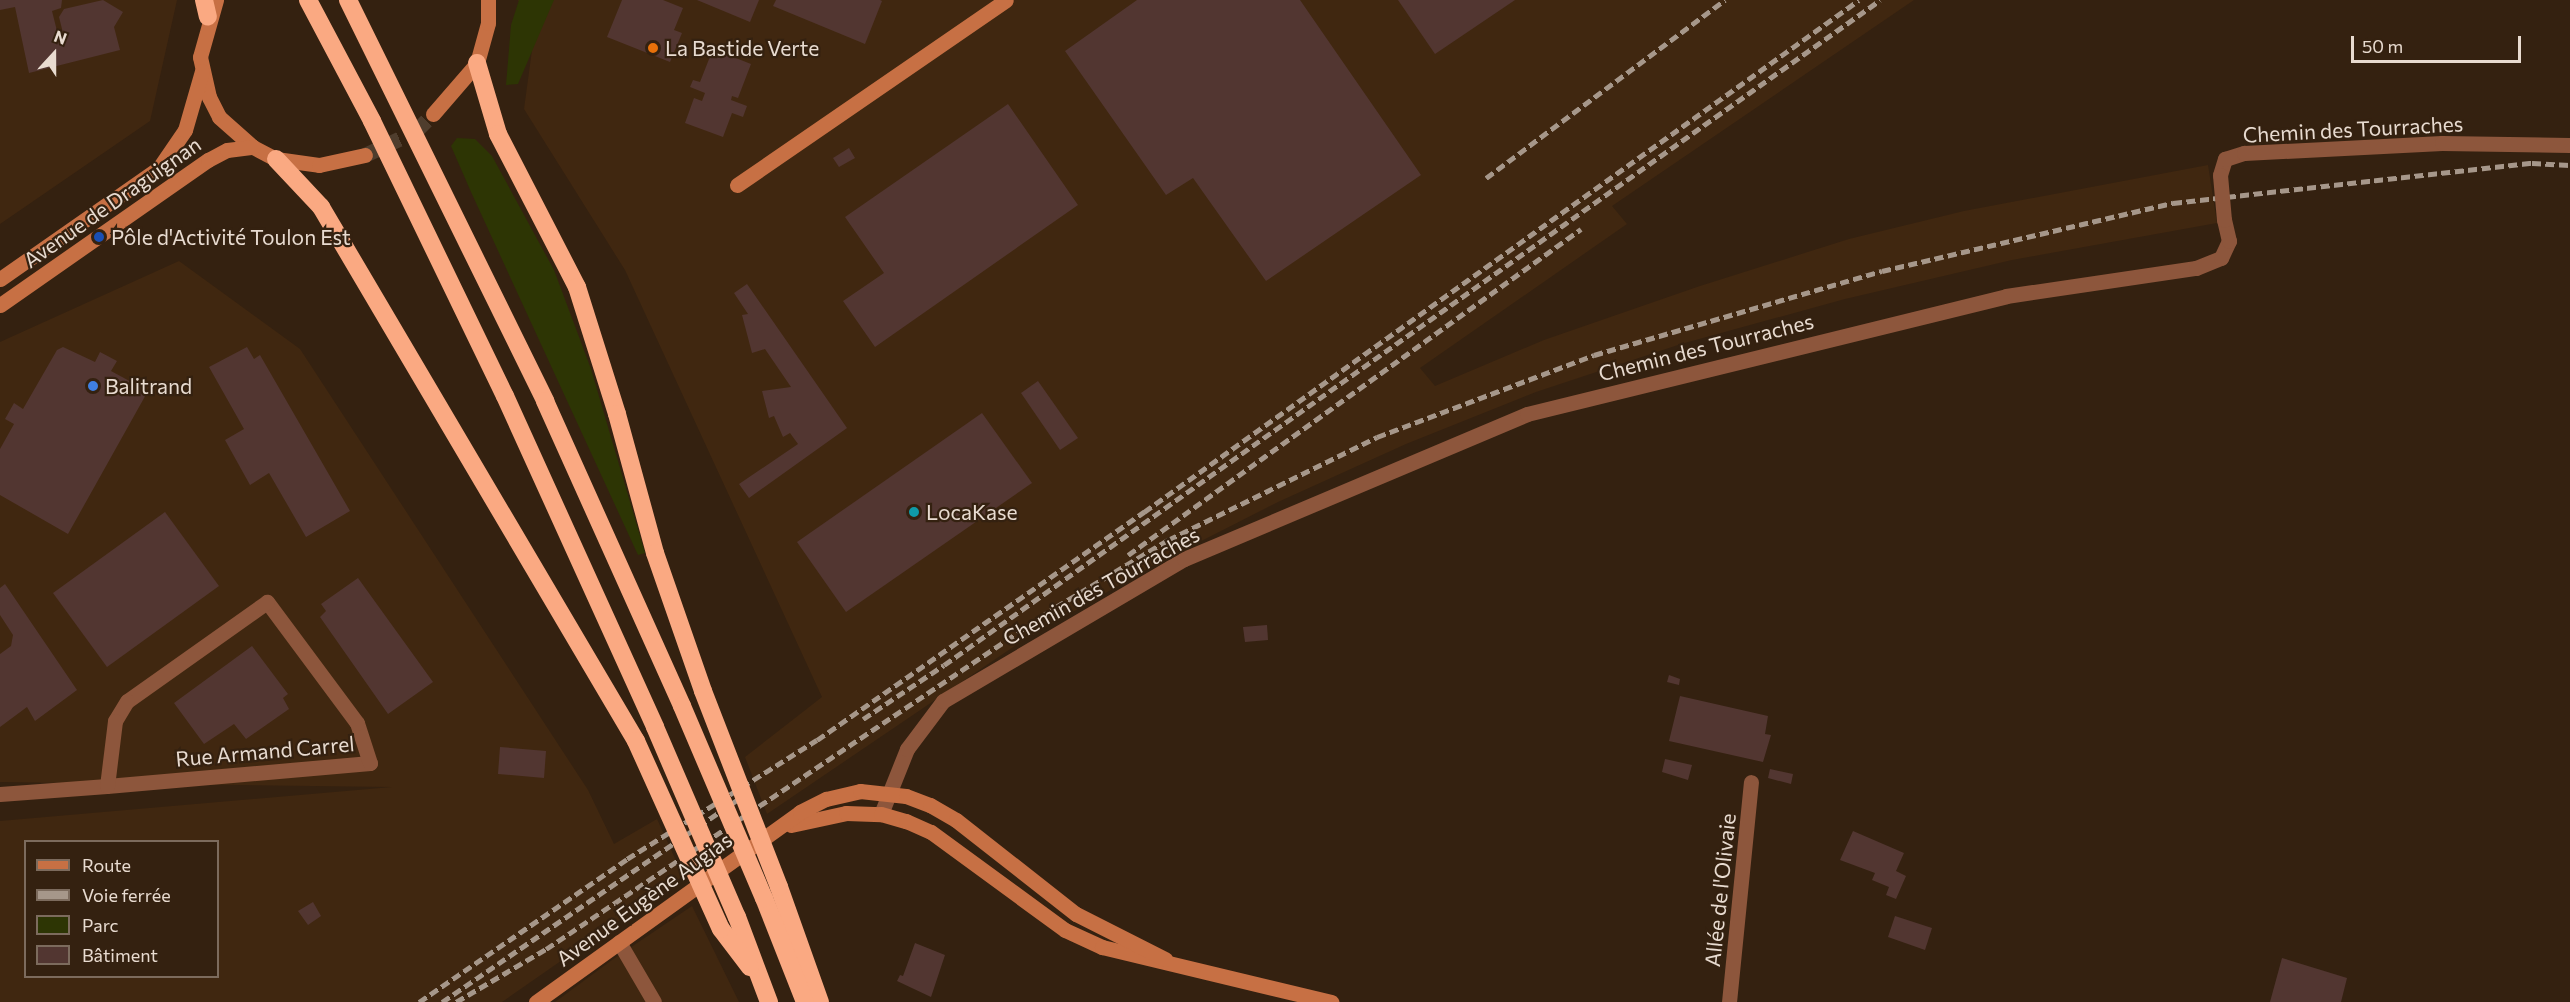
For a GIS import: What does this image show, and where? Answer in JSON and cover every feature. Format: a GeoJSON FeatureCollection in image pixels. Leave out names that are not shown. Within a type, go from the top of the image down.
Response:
{"type":"FeatureCollection","features":[{"type":"Feature","properties":{"kind":"highway"},"geometry":{"type":"LineString","coordinates":[[308,0],[372,121],[505,396],[655,727],[737,917],[770,1002]]}},
{"type":"Feature","properties":{"kind":"highway"},"geometry":{"type":"LineString","coordinates":[[348,0],[545,401],[682,706],[764,898],[805,1002]]}},
{"type":"Feature","properties":{"kind":"highway"},"geometry":{"type":"LineString","coordinates":[[477,63],[498,134],[577,287],[601,359],[656,553],[703,691],[779,887],[820,1002]]}},
{"type":"Feature","properties":{"kind":"highway"},"geometry":{"type":"LineString","coordinates":[[276,159],[321,207],[636,741],[721,929],[761,980]]}},
{"type":"Feature","properties":{"kind":"main road"},"geometry":{"type":"LineString","coordinates":[[216,0],[206,9],[200,57],[202,71],[219,117],[253,147],[276,159],[319,165],[366,155]]}},
{"type":"Feature","properties":{"kind":"main road"},"geometry":{"type":"LineString","coordinates":[[737,185],[1006,0]]}},
{"type":"Feature","properties":{"kind":"main road"},"geometry":{"type":"LineString","coordinates":[[433,114],[477,63],[489,2]]}},
{"type":"Feature","properties":{"kind":"main road","name":"Avenue de Draguignan"},"geometry":{"type":"LineString","coordinates":[[0,279],[159,168],[185,130],[202,71]]}},
{"type":"Feature","properties":{"kind":"main road","name":"Avenue de Draguignan"},"geometry":{"type":"LineString","coordinates":[[0,305],[208,160],[227,150],[253,147]]}},
{"type":"Feature","properties":{"kind":"main road","name":"Avenue Eugène Augias"},"geometry":{"type":"LineString","coordinates":[[536,1002],[800,812],[826,799],[860,791],[887,793],[930,805],[956,820],[1076,914],[1165,959]]}},
{"type":"Feature","properties":{"kind":"main road","name":"Avenue Eugène Augias"},"geometry":{"type":"LineString","coordinates":[[777,830],[808,819],[846,813],[881,814],[931,832],[1065,930],[1102,947],[1165,959],[1331,1002]]}},
{"type":"Feature","properties":{"kind":"street","name":"Chemin des Tourraches"},"geometry":{"type":"LineString","coordinates":[[881,814],[887,793],[907,749],[943,700],[1184,559],[1527,414],[2006,296],[2196,268],[2221,258],[2229,241],[2224,220],[2220,175],[2225,159],[2244,153],[2442,143],[2570,145]]}},
{"type":"Feature","properties":{"kind":"street","name":"Rue Armand Carrel"},"geometry":{"type":"LineString","coordinates":[[267,602],[357,723],[370,763],[153,782],[107,786],[115,721],[127,701],[267,602]]}},
{"type":"Feature","properties":{"kind":"street","name":"Allée de l'Olivaie"},"geometry":{"type":"LineString","coordinates":[[1730,1002],[1751,782]]}},
{"type":"Feature","properties":{"kind":"street"},"geometry":{"type":"LineString","coordinates":[[0,794],[107,786]]}},
{"type":"Feature","properties":{"kind":"street"},"geometry":{"type":"LineString","coordinates":[[619,942],[654,1002]]}},
{"type":"Feature","properties":{"kind":"shaded area"},"geometry":{"type":"Polygon","coordinates":[[[0,0],[177,0],[150,121],[0,224],[0,0]]]}},
{"type":"Feature","properties":{"kind":"shaded area"},"geometry":{"type":"Polygon","coordinates":[[[518,0],[1914,0],[1612,206],[1627,224],[1420,368],[1435,386],[1544,340],[1700,286],[1849,239],[1964,211],[2208,165],[2217,223],[2012,260],[1845,299],[1681,344],[1536,392],[1406,444],[1278,502],[1154,565],[1019,643],[767,814],[745,757],[822,697],[625,270],[524,109],[535,28],[518,0]]]}},
{"type":"Feature","properties":{"kind":"shaded area"},"geometry":{"type":"Polygon","coordinates":[[[179,261],[300,349],[588,790],[614,844],[657,819],[683,876],[502,1002],[0,1002],[0,821],[392,787],[0,782],[0,342],[179,261]]]}},
{"type":"Feature","properties":{"kind":"shaded area"},"geometry":{"type":"Polygon","coordinates":[[[692,906],[739,1002],[555,1002],[612,960],[692,906]]]}},
{"type":"Feature","properties":{"kind":"green space"},"geometry":{"type":"Polygon","coordinates":[[[519,0],[554,0],[518,84],[506,85],[511,25],[519,0]]]}},
{"type":"Feature","properties":{"kind":"green space"},"geometry":{"type":"Polygon","coordinates":[[[457,138],[475,139],[492,156],[554,270],[591,369],[645,553],[638,555],[471,192],[451,146],[457,138]]]}},
{"type":"Feature","properties":{"kind":"building"},"geometry":{"type":"Polygon","coordinates":[[[0,0],[62,0],[61,8],[52,11],[60,43],[65,41],[59,17],[64,9],[103,0],[123,12],[114,27],[120,50],[29,73],[15,7],[0,10],[0,0]]]}},
{"type":"Feature","properties":{"kind":"building"},"geometry":{"type":"Polygon","coordinates":[[[622,0],[663,0],[683,8],[674,30],[682,33],[670,62],[607,37],[622,0]]]}},
{"type":"Feature","properties":{"kind":"building"},"geometry":{"type":"Polygon","coordinates":[[[697,0],[759,0],[750,22],[697,0]]]}},
{"type":"Feature","properties":{"kind":"building"},"geometry":{"type":"Polygon","coordinates":[[[776,0],[882,1],[865,44],[773,6],[776,0]]]}},
{"type":"Feature","properties":{"kind":"building"},"geometry":{"type":"Polygon","coordinates":[[[1137,0],[1300,0],[1421,175],[1266,281],[1193,178],[1166,195],[1065,51],[1137,0]]]}},
{"type":"Feature","properties":{"kind":"building"},"geometry":{"type":"Polygon","coordinates":[[[1398,0],[1515,0],[1435,54],[1398,0]]]}},
{"type":"Feature","properties":{"kind":"building"},"geometry":{"type":"Polygon","coordinates":[[[713,49],[751,64],[738,98],[732,96],[731,100],[747,106],[743,117],[732,113],[723,137],[685,123],[694,98],[702,101],[705,93],[690,87],[693,80],[700,82],[713,49]]]}},
{"type":"Feature","properties":{"kind":"building"},"geometry":{"type":"Polygon","coordinates":[[[1008,104],[1078,205],[875,347],[843,301],[884,273],[845,217],[1008,104]]]}},
{"type":"Feature","properties":{"kind":"building"},"geometry":{"type":"Polygon","coordinates":[[[849,148],[855,158],[839,167],[833,158],[849,148]]]}},
{"type":"Feature","properties":{"kind":"building"},"geometry":{"type":"Polygon","coordinates":[[[747,284],[847,428],[749,498],[739,484],[798,444],[790,433],[783,437],[774,416],[769,418],[762,391],[791,387],[765,349],[752,353],[742,315],[748,314],[734,293],[747,284]]]}},
{"type":"Feature","properties":{"kind":"building"},"geometry":{"type":"Polygon","coordinates":[[[63,347],[95,362],[100,352],[117,361],[111,371],[148,391],[68,534],[0,495],[0,449],[14,424],[5,419],[14,403],[23,409],[57,350],[63,347]]]}},
{"type":"Feature","properties":{"kind":"building"},"geometry":{"type":"Polygon","coordinates":[[[247,347],[254,359],[260,355],[350,511],[306,537],[269,473],[250,485],[225,440],[244,429],[209,367],[247,347]]]}},
{"type":"Feature","properties":{"kind":"building"},"geometry":{"type":"Polygon","coordinates":[[[1038,381],[1078,438],[1060,450],[1021,393],[1038,381]]]}},
{"type":"Feature","properties":{"kind":"building","name":"LocaKase"},"geometry":{"type":"Polygon","coordinates":[[[982,413],[1032,483],[846,612],[797,542],[982,413]]]}},
{"type":"Feature","properties":{"kind":"building"},"geometry":{"type":"Polygon","coordinates":[[[165,512],[219,586],[107,667],[53,593],[165,512]]]}},
{"type":"Feature","properties":{"kind":"building"},"geometry":{"type":"Polygon","coordinates":[[[358,578],[433,682],[388,714],[320,617],[326,611],[321,604],[358,578]]]}},
{"type":"Feature","properties":{"kind":"building"},"geometry":{"type":"Polygon","coordinates":[[[5,584],[77,690],[35,721],[27,707],[0,727],[0,654],[11,646],[13,635],[0,615],[0,588],[5,584]]]}},
{"type":"Feature","properties":{"kind":"building"},"geometry":{"type":"Polygon","coordinates":[[[1267,625],[1268,640],[1245,642],[1243,627],[1267,625]]]}},
{"type":"Feature","properties":{"kind":"building"},"geometry":{"type":"Polygon","coordinates":[[[252,646],[288,694],[283,698],[289,709],[246,739],[234,724],[204,744],[174,703],[252,646]]]}},
{"type":"Feature","properties":{"kind":"building"},"geometry":{"type":"Polygon","coordinates":[[[1669,675],[1680,679],[1679,685],[1667,682],[1669,675]]]}},
{"type":"Feature","properties":{"kind":"building"},"geometry":{"type":"Polygon","coordinates":[[[1680,696],[1768,716],[1765,734],[1771,735],[1763,762],[1669,741],[1680,696]]]}},
{"type":"Feature","properties":{"kind":"building"},"geometry":{"type":"Polygon","coordinates":[[[500,747],[546,751],[544,778],[498,774],[500,747]]]}},
{"type":"Feature","properties":{"kind":"building"},"geometry":{"type":"Polygon","coordinates":[[[1665,759],[1692,765],[1688,780],[1662,772],[1665,759]]]}},
{"type":"Feature","properties":{"kind":"building"},"geometry":{"type":"Polygon","coordinates":[[[1770,769],[1793,774],[1791,784],[1768,778],[1770,769]]]}},
{"type":"Feature","properties":{"kind":"building"},"geometry":{"type":"Polygon","coordinates":[[[1853,831],[1904,853],[1896,871],[1906,876],[1896,899],[1886,895],[1889,887],[1872,880],[1875,873],[1840,860],[1853,831]]]}},
{"type":"Feature","properties":{"kind":"building"},"geometry":{"type":"Polygon","coordinates":[[[313,902],[321,916],[308,925],[298,911],[313,902]]]}},
{"type":"Feature","properties":{"kind":"building"},"geometry":{"type":"Polygon","coordinates":[[[1895,916],[1932,928],[1925,950],[1888,937],[1895,916]]]}},
{"type":"Feature","properties":{"kind":"building"},"geometry":{"type":"Polygon","coordinates":[[[915,943],[945,955],[931,997],[897,981],[900,975],[903,976],[915,943]]]}},
{"type":"Feature","properties":{"kind":"building"},"geometry":{"type":"Polygon","coordinates":[[[2282,958],[2347,978],[2341,1002],[2270,1002],[2282,958]]]}},
{"type":"Feature","properties":{"kind":"tunnel"},"geometry":{"type":"LineString","coordinates":[[365,155],[416,131],[433,114]]}},
{"type":"Feature","properties":{"kind":"railway"},"geometry":{"type":"LineString","coordinates":[[1486,178],[1725,0]]}},
{"type":"Feature","properties":{"kind":"railway"},"geometry":{"type":"LineString","coordinates":[[419,1002],[627,859],[817,740],[1144,512],[1859,0]]}},
{"type":"Feature","properties":{"kind":"railway"},"geometry":{"type":"LineString","coordinates":[[863,719],[944,665],[1880,0]]}},
{"type":"Feature","properties":{"kind":"railway"},"geometry":{"type":"LineString","coordinates":[[456,1002],[546,949],[1056,607],[1168,540],[1377,437],[1594,355],[1882,271],[2173,203],[2532,163],[2570,165]]}},
{"type":"Feature","properties":{"kind":"railway"},"geometry":{"type":"LineString","coordinates":[[1128,555],[1581,229]]}},
{"type":"Feature","properties":{"kind":"railway"},"geometry":{"type":"LineString","coordinates":[[442,1002],[749,792]]}},
{"type":"Feature","properties":{"kind":"place","name":"La Bastide Verte"},"geometry":{"type":"Point","coordinates":[653,48]}},
{"type":"Feature","properties":{"kind":"place","name":"Pôle d'Activité Toulon Est"},"geometry":{"type":"Point","coordinates":[99,237]}},
{"type":"Feature","properties":{"kind":"place","name":"Balitrand"},"geometry":{"type":"Point","coordinates":[93,386]}},
{"type":"Feature","properties":{"kind":"place","name":"LocaKase"},"geometry":{"type":"Point","coordinates":[914,512]}}]}
